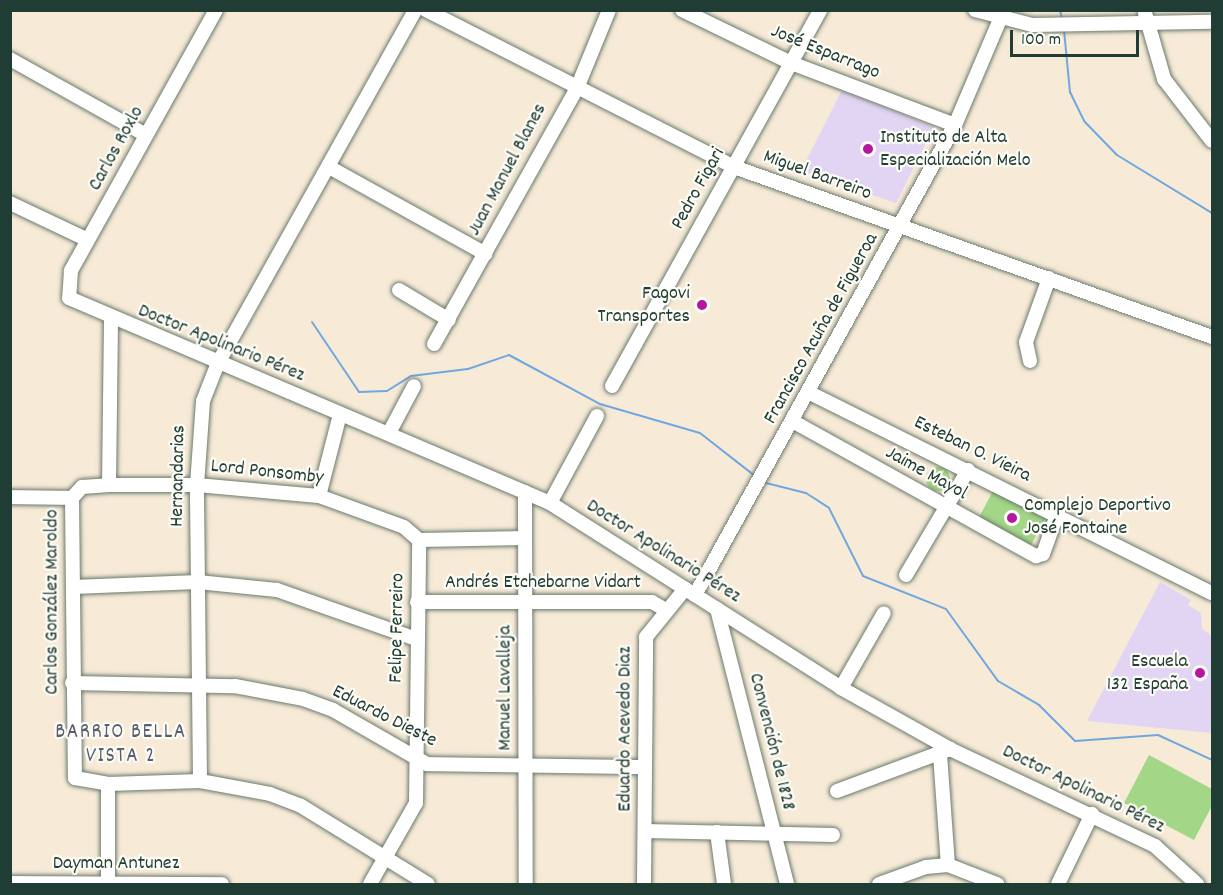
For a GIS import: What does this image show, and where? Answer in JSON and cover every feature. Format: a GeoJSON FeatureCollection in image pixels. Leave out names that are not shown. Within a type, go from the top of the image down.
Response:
{"type":"FeatureCollection","features":[{"type":"Feature","properties":{"kind":"street","name":"Carlos Roxlo"},"geometry":{"type":"LineString","coordinates":[[78,304],[69,298],[66,284],[88,240],[216,10]]}},
{"type":"Feature","properties":{"kind":"street","name":"Hernandarias"},"geometry":{"type":"LineString","coordinates":[[200,781],[197,485],[200,420],[218,363],[415,10]]}},
{"type":"Feature","properties":{"kind":"street","name":"Miguel Barreiro"},"geometry":{"type":"LineString","coordinates":[[426,10],[734,166],[1212,337]]}},
{"type":"Feature","properties":{"kind":"street","name":"Juan Manuel Blanes"},"geometry":{"type":"LineString","coordinates":[[434,344],[486,254],[535,155],[577,88],[609,10]]}},
{"type":"Feature","properties":{"kind":"street","name":"José Esparrago"},"geometry":{"type":"LineString","coordinates":[[682,10],[791,63],[956,125]]}},
{"type":"Feature","properties":{"kind":"street"},"geometry":{"type":"LineString","coordinates":[[975,10],[1060,25],[1145,15],[1212,22]]}},
{"type":"Feature","properties":{"kind":"street","name":"Pedro Figari"},"geometry":{"type":"LineString","coordinates":[[612,386],[820,11]]}},
{"type":"Feature","properties":{"kind":"street","name":"Francisco Acuña de Figueroa"},"geometry":{"type":"LineString","coordinates":[[690,592],[794,422],[956,125],[1002,15]]}},
{"type":"Feature","properties":{"kind":"street"},"geometry":{"type":"LineString","coordinates":[[1145,15],[1164,79],[1212,141]]}},
{"type":"Feature","properties":{"kind":"street"},"geometry":{"type":"LineString","coordinates":[[10,59],[146,135]]}},
{"type":"Feature","properties":{"kind":"street"},"geometry":{"type":"LineString","coordinates":[[329,167],[486,254]]}},
{"type":"Feature","properties":{"kind":"street"},"geometry":{"type":"LineString","coordinates":[[10,203],[88,240]]}},
{"type":"Feature","properties":{"kind":"street"},"geometry":{"type":"LineString","coordinates":[[1030,362],[1026,342],[1049,278]]}},
{"type":"Feature","properties":{"kind":"street"},"geometry":{"type":"LineString","coordinates":[[399,290],[449,320]]}},
{"type":"Feature","properties":{"kind":"street","name":"Doctor Apolinario Pérez"},"geometry":{"type":"LineString","coordinates":[[78,304],[389,433],[550,503],[945,752],[1092,814],[1167,853],[1197,885]]}},
{"type":"Feature","properties":{"kind":"street"},"geometry":{"type":"LineString","coordinates":[[109,485],[111,319]]}},
{"type":"Feature","properties":{"kind":"street"},"geometry":{"type":"LineString","coordinates":[[389,433],[414,386]]}},
{"type":"Feature","properties":{"kind":"street","name":"Esteban O. Vieira"},"geometry":{"type":"LineString","coordinates":[[810,393],[1058,513],[1212,593]]}},
{"type":"Feature","properties":{"kind":"street"},"geometry":{"type":"LineString","coordinates":[[319,496],[340,414]]}},
{"type":"Feature","properties":{"kind":"street"},"geometry":{"type":"LineString","coordinates":[[550,503],[597,417]]}},
{"type":"Feature","properties":{"kind":"street","name":"Jaime Mayol"},"geometry":{"type":"LineString","coordinates":[[794,422],[946,507],[1040,555],[1058,513]]}},
{"type":"Feature","properties":{"kind":"street"},"geometry":{"type":"LineString","coordinates":[[906,575],[968,470]]}},
{"type":"Feature","properties":{"kind":"street","name":"Lord Ponsomby"},"geometry":{"type":"LineString","coordinates":[[72,498],[82,487],[109,485],[197,485],[319,496],[404,527],[419,540]]}},
{"type":"Feature","properties":{"kind":"street","name":"Manuel Lavalleja"},"geometry":{"type":"LineString","coordinates":[[525,492],[526,885]]}},
{"type":"Feature","properties":{"kind":"street"},"geometry":{"type":"LineString","coordinates":[[10,497],[72,498]]}},
{"type":"Feature","properties":{"kind":"street","name":"Carlos González Maroldo"},"geometry":{"type":"LineString","coordinates":[[72,498],[72,683],[75,778],[108,784]]}},
{"type":"Feature","properties":{"kind":"street"},"geometry":{"type":"LineString","coordinates":[[419,540],[525,538]]}},
{"type":"Feature","properties":{"kind":"street","name":"Felipe Ferreiro"},"geometry":{"type":"LineString","coordinates":[[370,885],[415,812],[418,760],[416,639],[419,540]]}},
{"type":"Feature","properties":{"kind":"street"},"geometry":{"type":"LineString","coordinates":[[73,587],[198,582],[277,590],[416,639]]}},
{"type":"Feature","properties":{"kind":"street","name":"Eduardo Acevedo Diaz"},"geometry":{"type":"LineString","coordinates":[[644,885],[646,637],[666,610],[690,592]]}},
{"type":"Feature","properties":{"kind":"street","name":"Andrés Etchebarne Vidart"},"geometry":{"type":"LineString","coordinates":[[417,602],[652,602],[666,610]]}},
{"type":"Feature","properties":{"kind":"street","name":"Convención de 1828"},"geometry":{"type":"LineString","coordinates":[[717,609],[787,885]]}},
{"type":"Feature","properties":{"kind":"street"},"geometry":{"type":"LineString","coordinates":[[841,688],[884,613]]}},
{"type":"Feature","properties":{"kind":"street","name":"Eduardo Dieste"},"geometry":{"type":"LineString","coordinates":[[72,683],[199,684],[267,692],[333,710],[418,760],[644,767]]}},
{"type":"Feature","properties":{"kind":"street"},"geometry":{"type":"LineString","coordinates":[[837,791],[945,752],[948,865]]}},
{"type":"Feature","properties":{"kind":"street"},"geometry":{"type":"LineString","coordinates":[[108,883],[108,784],[200,781],[270,794],[301,806],[428,885]]}},
{"type":"Feature","properties":{"kind":"street"},"geometry":{"type":"LineString","coordinates":[[1058,885],[1092,814]]}},
{"type":"Feature","properties":{"kind":"street"},"geometry":{"type":"LineString","coordinates":[[645,831],[833,835]]}},
{"type":"Feature","properties":{"kind":"street"},"geometry":{"type":"LineString","coordinates":[[717,832],[724,885]]}},
{"type":"Feature","properties":{"kind":"street"},"geometry":{"type":"LineString","coordinates":[[879,885],[916,870],[948,865],[997,885]]}},
{"type":"Feature","properties":{"kind":"street","name":"Dayman Antunez"},"geometry":{"type":"LineString","coordinates":[[10,883],[222,885]]}},
{"type":"Feature","properties":{"kind":"shaded area","name":"Instituto de Alta Especialización Melo"},"geometry":{"type":"Polygon","coordinates":[[[842,90],[934,127],[896,203],[801,171],[842,90]]]}},
{"type":"Feature","properties":{"kind":"shaded area"},"geometry":{"type":"Polygon","coordinates":[[[1160,582],[1191,600],[1188,605],[1201,613],[1202,629],[1212,636],[1212,733],[1087,721],[1160,582]]]}},
{"type":"Feature","properties":{"kind":"green space"},"geometry":{"type":"Polygon","coordinates":[[[938,467],[943,468],[949,474],[949,484],[943,490],[938,491],[933,490],[927,484],[926,479],[927,474],[933,468],[938,467]]]}},
{"type":"Feature","properties":{"kind":"green space","name":"Complejo Deportivo José Fontaine"},"geometry":{"type":"Polygon","coordinates":[[[994,489],[1046,517],[1031,546],[979,518],[994,489]]]}},
{"type":"Feature","properties":{"kind":"green space"},"geometry":{"type":"Polygon","coordinates":[[[1149,755],[1212,789],[1212,806],[1194,840],[1124,803],[1149,755]]]}},
{"type":"Feature","properties":{"kind":"waterway"},"geometry":{"type":"LineString","coordinates":[[1060,10],[1062,19]]}},
{"type":"Feature","properties":{"kind":"waterway"},"geometry":{"type":"LineString","coordinates":[[1064,30],[1070,92],[1084,121],[1117,155],[1212,213]]}},
{"type":"Feature","properties":{"kind":"waterway"},"geometry":{"type":"LineString","coordinates":[[312,322],[359,392],[387,391],[411,376],[468,369],[509,355],[600,404],[700,433],[755,476]]}},
{"type":"Feature","properties":{"kind":"waterway"},"geometry":{"type":"LineString","coordinates":[[766,483],[806,493],[829,508],[863,576],[946,609],[998,681],[1039,705],[1075,741],[1158,735],[1212,760]]}},
{"type":"Feature","properties":{"kind":"place","name":"Instituto de Alta Especialización Melo"},"geometry":{"type":"Point","coordinates":[868,149]}},
{"type":"Feature","properties":{"kind":"place","name":"Fagovi Transportes"},"geometry":{"type":"Point","coordinates":[702,305]}},
{"type":"Feature","properties":{"kind":"place","name":"Complejo Deportivo José Fontaine"},"geometry":{"type":"Point","coordinates":[1012,518]}},
{"type":"Feature","properties":{"kind":"place","name":"Escuela 132 España"},"geometry":{"type":"Point","coordinates":[1200,673]}},
{"type":"Feature","properties":{"kind":"district","name":"BARRIO BELLA VISTA 2"},"geometry":{"type":"Point","coordinates":[121,745]}}]}
